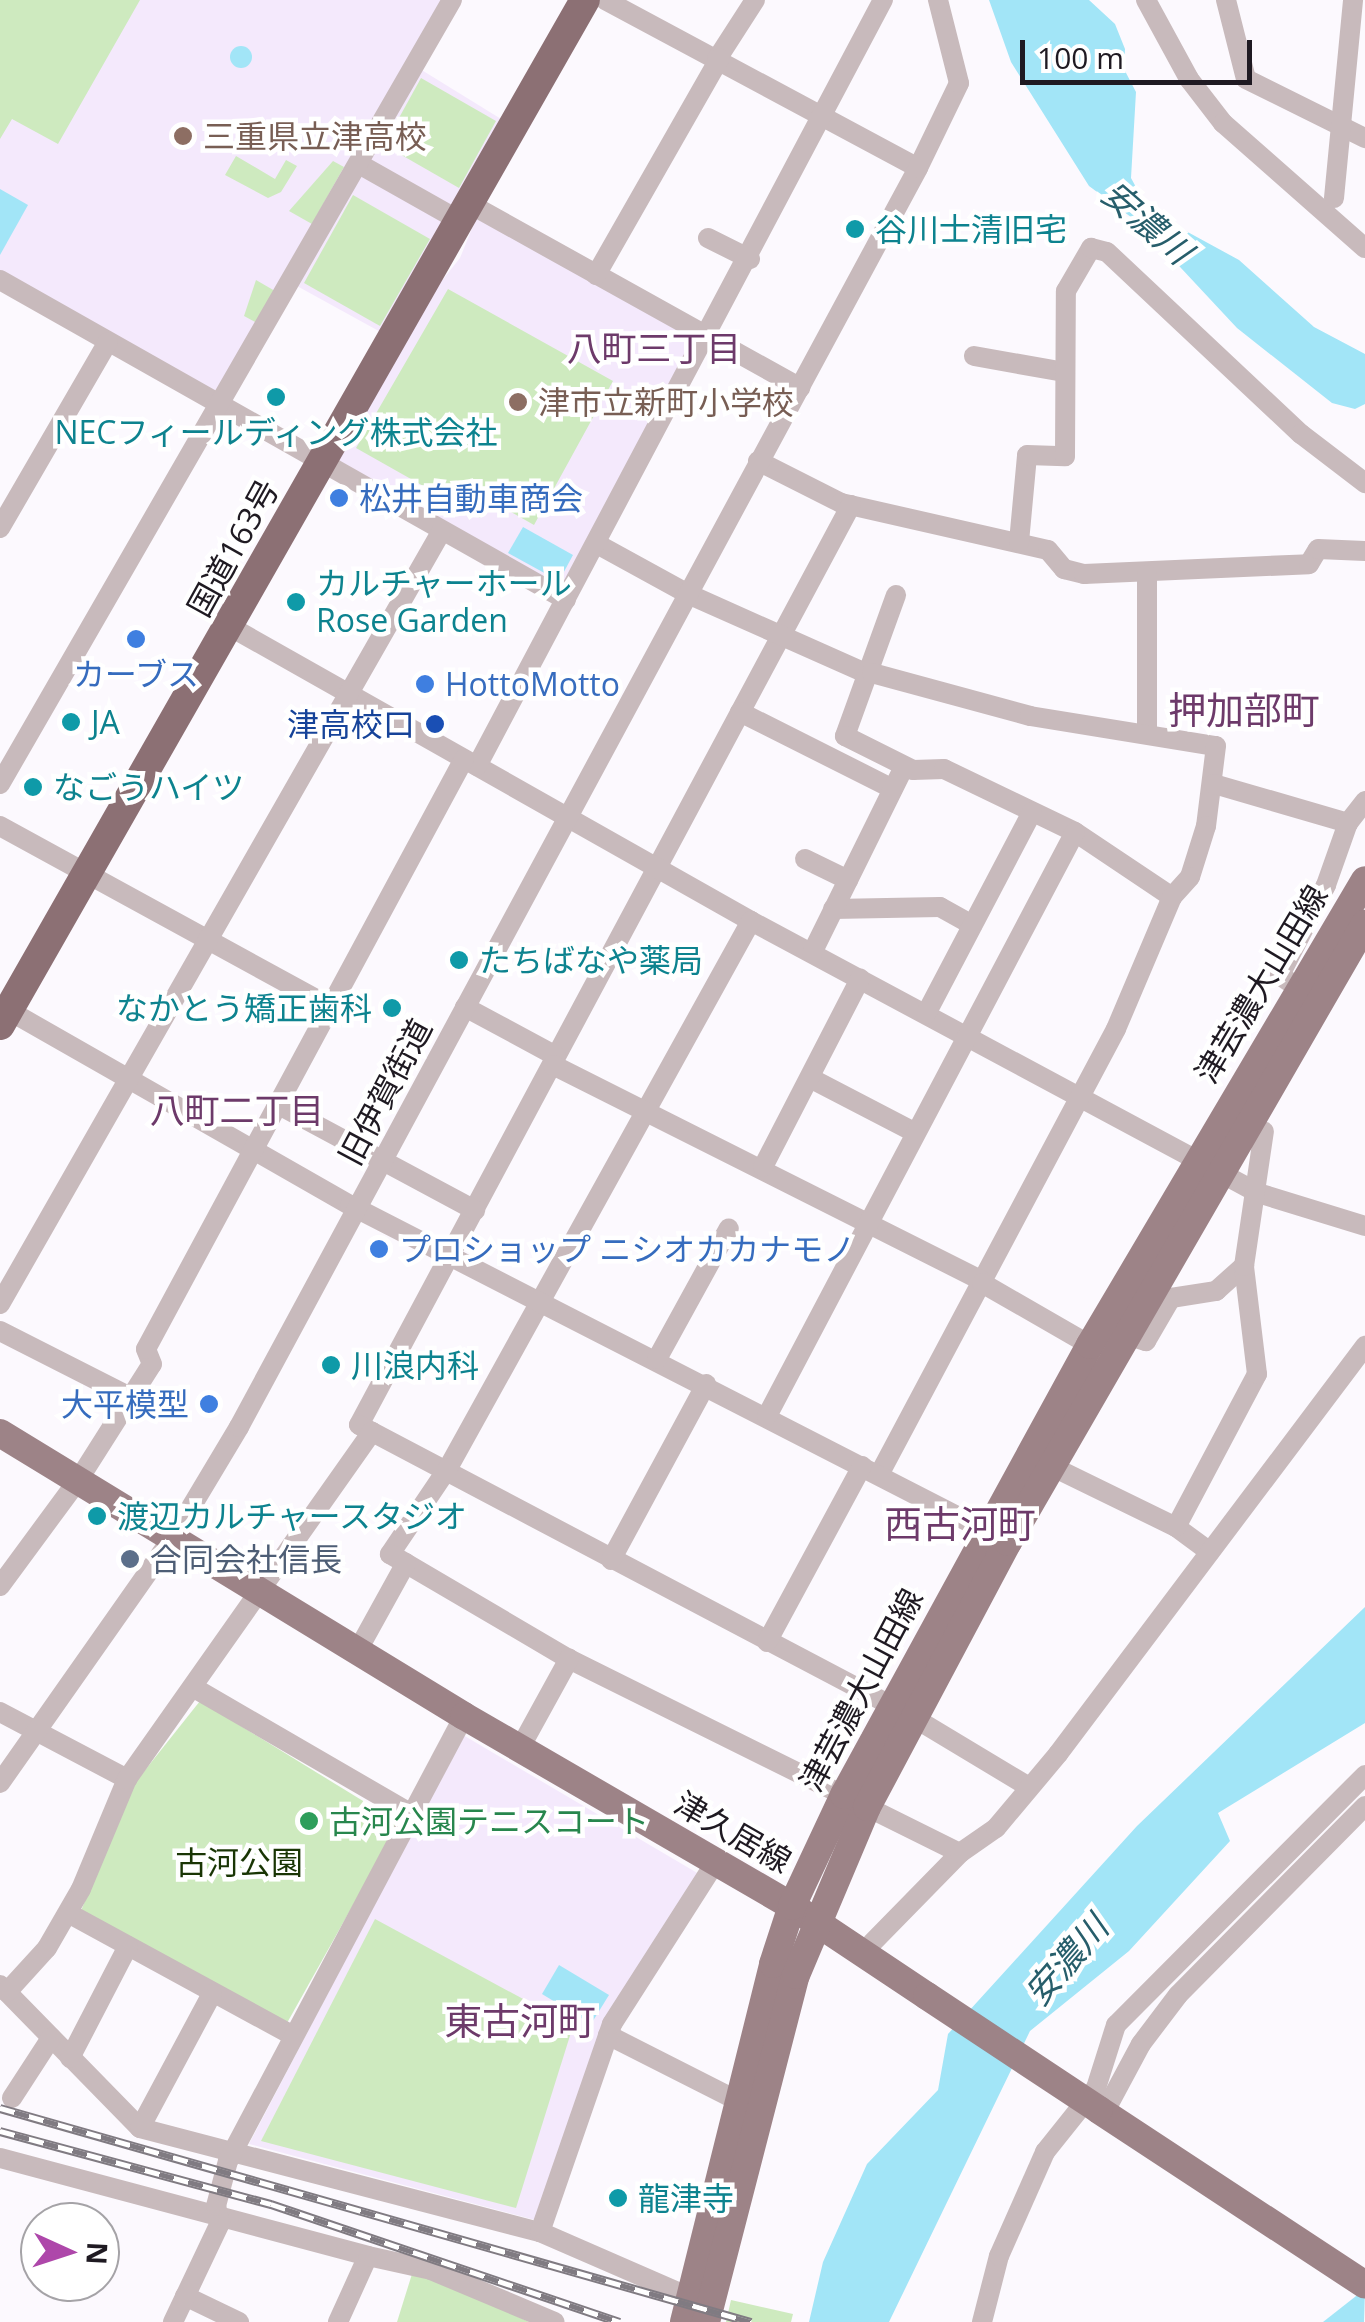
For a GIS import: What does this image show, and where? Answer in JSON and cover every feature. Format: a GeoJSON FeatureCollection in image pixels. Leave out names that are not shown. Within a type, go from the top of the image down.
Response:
{"type":"FeatureCollection","features":[{"type":"Feature","properties":{"kind":"highway","name":"国道163号"},"geometry":{"type":"LineString","coordinates":[[4,1018],[585,0]]}},
{"type":"Feature","properties":{"kind":"main road","name":"津芸濃大山田線"},"geometry":{"type":"LineString","coordinates":[[684,2322],[736,2100],[803,1914],[855,1801],[997,1536],[1090,1344],[1208,1166],[1307,994],[1365,880]]}},
{"type":"Feature","properties":{"kind":"main road","name":"津芸濃大山田線"},"geometry":{"type":"LineString","coordinates":[[1307,994],[1365,924]]}},
{"type":"Feature","properties":{"kind":"main road","name":"津芸濃大山田線"},"geometry":{"type":"LineString","coordinates":[[997,1536],[1051,1466],[1126,1335],[1208,1166]]}},
{"type":"Feature","properties":{"kind":"main road","name":"津久居線"},"geometry":{"type":"LineString","coordinates":[[0,1433],[174,1534],[464,1716],[803,1914],[1354,2278]]}},
{"type":"Feature","properties":{"kind":"main road","name":"津芸濃大山田線"},"geometry":{"type":"LineString","coordinates":[[706,2322],[803,1914]]}},
{"type":"Feature","properties":{"kind":"street"},"geometry":{"type":"LineString","coordinates":[[0,784],[452,0]]}},
{"type":"Feature","properties":{"kind":"street"},"geometry":{"type":"LineString","coordinates":[[605,0],[827,114],[918,168]]}},
{"type":"Feature","properties":{"kind":"street"},"geometry":{"type":"LineString","coordinates":[[596,275],[754,0]]}},
{"type":"Feature","properties":{"kind":"street"},"geometry":{"type":"LineString","coordinates":[[0,1586],[79,1479],[152,1364],[146,1349],[329,1006],[597,544],[827,114],[882,0]]}},
{"type":"Feature","properties":{"kind":"street","name":"旧伊賀街道"},"geometry":{"type":"LineString","coordinates":[[0,1783],[32,1730],[174,1534],[358,1205],[918,168],[958,83],[938,0]]}},
{"type":"Feature","properties":{"kind":"street"},"geometry":{"type":"LineString","coordinates":[[1146,0],[1189,79],[1223,124],[1365,248]]}},
{"type":"Feature","properties":{"kind":"street"},"geometry":{"type":"LineString","coordinates":[[1226,0],[1246,79],[1365,138]]}},
{"type":"Feature","properties":{"kind":"street"},"geometry":{"type":"LineString","coordinates":[[1334,198],[1353,0]]}},
{"type":"Feature","properties":{"kind":"street"},"geometry":{"type":"LineString","coordinates":[[359,164],[596,275],[800,388]]}},
{"type":"Feature","properties":{"kind":"street"},"geometry":{"type":"LineString","coordinates":[[708,238],[750,260]]}},
{"type":"Feature","properties":{"kind":"street"},"geometry":{"type":"LineString","coordinates":[[1019,542],[1027,455],[1066,456],[1066,291],[1091,248],[1107,252],[1301,434],[1365,484]]}},
{"type":"Feature","properties":{"kind":"street"},"geometry":{"type":"LineString","coordinates":[[0,280],[566,600]]}},
{"type":"Feature","properties":{"kind":"street"},"geometry":{"type":"LineString","coordinates":[[2,521],[108,342]]}},
{"type":"Feature","properties":{"kind":"street"},"geometry":{"type":"LineString","coordinates":[[974,356],[1064,372]]}},
{"type":"Feature","properties":{"kind":"street"},"geometry":{"type":"LineString","coordinates":[[758,461],[851,505],[1048,550],[1064,569],[1084,574],[1147,575],[1250,562],[1309,564],[1318,549],[1365,550]]}},
{"type":"Feature","properties":{"kind":"street"},"geometry":{"type":"LineString","coordinates":[[851,505],[359,1425],[900,1712],[1029,1787]]}},
{"type":"Feature","properties":{"kind":"street"},"geometry":{"type":"LineString","coordinates":[[0,1304],[440,532]]}},
{"type":"Feature","properties":{"kind":"street"},"geometry":{"type":"LineString","coordinates":[[597,544],[688,594],[870,673],[1030,716],[1216,746],[1214,784],[1190,876],[1172,897],[1079,1097],[982,1281],[767,1642]]}},
{"type":"Feature","properties":{"kind":"street"},"geometry":{"type":"LineString","coordinates":[[1147,575],[1147,733]]}},
{"type":"Feature","properties":{"kind":"street"},"geometry":{"type":"LineString","coordinates":[[896,594],[846,736],[904,766],[944,769],[1075,832],[1172,897]]}},
{"type":"Feature","properties":{"kind":"street"},"geometry":{"type":"LineString","coordinates":[[229,626],[751,921],[1255,1191],[1365,1226]]}},
{"type":"Feature","properties":{"kind":"street"},"geometry":{"type":"LineString","coordinates":[[740,712],[894,789]]}},
{"type":"Feature","properties":{"kind":"street"},"geometry":{"type":"LineString","coordinates":[[812,953],[904,766]]}},
{"type":"Feature","properties":{"kind":"street"},"geometry":{"type":"LineString","coordinates":[[1214,784],[1348,823]]}},
{"type":"Feature","properties":{"kind":"street"},"geometry":{"type":"LineString","coordinates":[[1307,994],[1280,975],[1326,885],[1348,823],[1365,801]]}},
{"type":"Feature","properties":{"kind":"street"},"geometry":{"type":"LineString","coordinates":[[926,1014],[1032,812]]}},
{"type":"Feature","properties":{"kind":"street"},"geometry":{"type":"LineString","coordinates":[[0,826],[329,1006]]}},
{"type":"Feature","properties":{"kind":"street"},"geometry":{"type":"LineString","coordinates":[[767,1416],[1075,832]]}},
{"type":"Feature","properties":{"kind":"street"},"geometry":{"type":"LineString","coordinates":[[804,859],[848,880]]}},
{"type":"Feature","properties":{"kind":"street"},"geometry":{"type":"LineString","coordinates":[[834,910],[940,908],[972,925]]}},
{"type":"Feature","properties":{"kind":"street"},"geometry":{"type":"LineString","coordinates":[[751,921],[544,1299],[390,1554],[569,1658],[960,1852]]}},
{"type":"Feature","properties":{"kind":"street"},"geometry":{"type":"LineString","coordinates":[[763,1167],[860,979]]}},
{"type":"Feature","properties":{"kind":"street"},"geometry":{"type":"LineString","coordinates":[[465,1007],[555,1061],[870,1221],[1090,1344],[1126,1335],[1146,1342],[1171,1298],[1216,1291],[1244,1266]]}},
{"type":"Feature","properties":{"kind":"street"},"geometry":{"type":"LineString","coordinates":[[4,1018],[128,1079],[358,1205],[997,1536]]}},
{"type":"Feature","properties":{"kind":"street"},"geometry":{"type":"LineString","coordinates":[[810,1078],[916,1133]]}},
{"type":"Feature","properties":{"kind":"street"},"geometry":{"type":"LineString","coordinates":[[277,1104],[475,1210]]}},
{"type":"Feature","properties":{"kind":"street"},"geometry":{"type":"LineString","coordinates":[[1176,1527],[1257,1374],[1244,1266],[1264,1131]]}},
{"type":"Feature","properties":{"kind":"street"},"geometry":{"type":"LineString","coordinates":[[657,1359],[730,1228]]}},
{"type":"Feature","properties":{"kind":"street"},"geometry":{"type":"LineString","coordinates":[[0,1331],[132,1398]]}},
{"type":"Feature","properties":{"kind":"street"},"geometry":{"type":"LineString","coordinates":[[872,1944],[960,1852],[996,1828],[1365,1346]]}},
{"type":"Feature","properties":{"kind":"street"},"geometry":{"type":"LineString","coordinates":[[611,1560],[706,1384]]}},
{"type":"Feature","properties":{"kind":"street"},"geometry":{"type":"LineString","coordinates":[[372,1432],[265,1592],[127,1778],[68,1914],[3,1988],[140,2128],[540,2232],[678,2292]]}},
{"type":"Feature","properties":{"kind":"street"},"geometry":{"type":"LineString","coordinates":[[1051,1466],[1176,1527],[1210,1552]]}},
{"type":"Feature","properties":{"kind":"street"},"geometry":{"type":"LineString","coordinates":[[359,1648],[406,1563]]}},
{"type":"Feature","properties":{"kind":"street"},"geometry":{"type":"LineString","coordinates":[[520,1748],[569,1658]]}},
{"type":"Feature","properties":{"kind":"street"},"geometry":{"type":"LineString","coordinates":[[196,1689],[412,1814]]}},
{"type":"Feature","properties":{"kind":"street"},"geometry":{"type":"LineString","coordinates":[[0,1712],[127,1778]]}},
{"type":"Feature","properties":{"kind":"street"},"geometry":{"type":"LineString","coordinates":[[173,2322],[218,2215],[235,2151],[464,1716]]}},
{"type":"Feature","properties":{"kind":"street"},"geometry":{"type":"LineString","coordinates":[[982,2322],[999,2256],[1044,2152],[1096,2088],[1116,2025],[1365,1776]]}},
{"type":"Feature","properties":{"kind":"street"},"geometry":{"type":"LineString","coordinates":[[1102,2111],[1141,2044],[1178,1996],[1365,1806]]}},
{"type":"Feature","properties":{"kind":"street"},"geometry":{"type":"LineString","coordinates":[[540,2232],[608,2035],[715,1863]]}},
{"type":"Feature","properties":{"kind":"street"},"geometry":{"type":"LineString","coordinates":[[68,1914],[294,2036]]}},
{"type":"Feature","properties":{"kind":"street"},"geometry":{"type":"LineString","coordinates":[[70,2058],[128,1946]]}},
{"type":"Feature","properties":{"kind":"street"},"geometry":{"type":"LineString","coordinates":[[140,2128],[212,1994]]}},
{"type":"Feature","properties":{"kind":"street"},"geometry":{"type":"LineString","coordinates":[[608,2035],[736,2100]]}},
{"type":"Feature","properties":{"kind":"street"},"geometry":{"type":"LineString","coordinates":[[12,2098],[50,2038]]}},
{"type":"Feature","properties":{"kind":"street"},"geometry":{"type":"LineString","coordinates":[[0,2158],[431,2270],[545,2321]]}},
{"type":"Feature","properties":{"kind":"street"},"geometry":{"type":"LineString","coordinates":[[338,2322],[368,2256]]}},
{"type":"Feature","properties":{"kind":"street"},"geometry":{"type":"LineString","coordinates":[[185,2296],[239,2322]]}},
{"type":"Feature","properties":{"kind":"shaded area","name":"三重県立津高校"},"geometry":{"type":"Polygon","coordinates":[[[0,0],[443,0],[218,396],[0,271],[0,0]]]}},
{"type":"Feature","properties":{"kind":"shaded area"},"geometry":{"type":"Polygon","coordinates":[[[420,69],[506,122],[386,335],[297,286],[420,69]]]}},
{"type":"Feature","properties":{"kind":"shaded area","name":"津市立新町小学校"},"geometry":{"type":"Polygon","coordinates":[[[477,216],[695,337],[564,590],[338,460],[436,288],[460,258],[477,216]]]}},
{"type":"Feature","properties":{"kind":"shaded area"},"geometry":{"type":"Polygon","coordinates":[[[463,1735],[699,1874],[605,2021],[535,2220],[249,2144],[463,1735]]]}},
{"type":"Feature","properties":{"kind":"green space"},"geometry":{"type":"Polygon","coordinates":[[[0,0],[140,0],[58,144],[12,119],[0,139],[0,0]]]}},
{"type":"Feature","properties":{"kind":"green space"},"geometry":{"type":"Polygon","coordinates":[[[421,78],[496,121],[459,188],[384,145],[421,78]]]}},
{"type":"Feature","properties":{"kind":"green space"},"geometry":{"type":"Polygon","coordinates":[[[236,156],[275,179],[286,160],[297,166],[281,192],[268,198],[225,175],[236,156]]]}},
{"type":"Feature","properties":{"kind":"green space"},"geometry":{"type":"Polygon","coordinates":[[[333,161],[344,167],[312,224],[289,211],[333,161]]]}},
{"type":"Feature","properties":{"kind":"green space"},"geometry":{"type":"Polygon","coordinates":[[[353,195],[430,239],[380,326],[304,283],[353,195]]]}},
{"type":"Feature","properties":{"kind":"green space"},"geometry":{"type":"Polygon","coordinates":[[[256,280],[275,291],[257,323],[244,316],[256,280]]]}},
{"type":"Feature","properties":{"kind":"green space"},"geometry":{"type":"Polygon","coordinates":[[[448,289],[613,381],[534,525],[490,500],[480,518],[356,448],[448,289]]]}},
{"type":"Feature","properties":{"kind":"green space","name":"古河公園"},"geometry":{"type":"Polygon","coordinates":[[[200,1701],[399,1823],[287,2023],[80,1913],[134,1784],[200,1701]]]}},
{"type":"Feature","properties":{"kind":"green space"},"geometry":{"type":"Polygon","coordinates":[[[375,1919],[573,2026],[516,2208],[261,2141],[375,1919]]]}},
{"type":"Feature","properties":{"kind":"green space"},"geometry":{"type":"Polygon","coordinates":[[[412,2274],[462,2290],[529,2322],[397,2322],[412,2274]]]}},
{"type":"Feature","properties":{"kind":"green space"},"geometry":{"type":"Polygon","coordinates":[[[731,2300],[793,2314],[791,2322],[726,2322],[731,2300]]]}},
{"type":"Feature","properties":{"kind":"water","name":"安濃川"},"geometry":{"type":"Polygon","coordinates":[[[989,0],[1089,0],[1115,24],[1125,49],[1124,69],[1136,92],[1131,178],[1143,200],[1162,218],[1239,260],[1314,327],[1365,354],[1365,404],[1355,409],[1332,403],[1237,328],[1139,223],[1089,186],[1011,62],[989,0]]]}},
{"type":"Feature","properties":{"kind":"water"},"geometry":{"type":"Polygon","coordinates":[[[241,46],[249,49],[249,65],[241,68],[233,65],[230,57],[233,49],[241,46]]]}},
{"type":"Feature","properties":{"kind":"water"},"geometry":{"type":"Polygon","coordinates":[[[0,189],[28,205],[0,255],[0,189]]]}},
{"type":"Feature","properties":{"kind":"water"},"geometry":{"type":"Polygon","coordinates":[[[523,527],[573,555],[559,581],[508,553],[523,527]]]}},
{"type":"Feature","properties":{"kind":"water","name":"安濃川"},"geometry":{"type":"Polygon","coordinates":[[[1365,1607],[1365,1723],[1218,1813],[1230,1841],[1129,1951],[1030,2031],[889,2322],[809,2322],[823,2262],[867,2164],[938,2090],[948,2034],[1137,1826],[1365,1607]]]}},
{"type":"Feature","properties":{"kind":"water"},"geometry":{"type":"Polygon","coordinates":[[[559,1965],[609,1995],[591,2024],[542,1994],[559,1965]]]}},
{"type":"Feature","properties":{"kind":"water"},"geometry":{"type":"Polygon","coordinates":[[[1365,2289],[1364,2322],[1323,2322],[1365,2289]]]}},
{"type":"Feature","properties":{"kind":"railway"},"geometry":{"type":"LineString","coordinates":[[0,2108],[751,2322]]}},
{"type":"Feature","properties":{"kind":"railway"},"geometry":{"type":"LineString","coordinates":[[0,2131],[271,2204],[620,2322]]}},
{"type":"Feature","properties":{"kind":"place","name":"三重県立津高校"},"geometry":{"type":"Point","coordinates":[183,136]}},
{"type":"Feature","properties":{"kind":"place","name":"谷川士清旧宅"},"geometry":{"type":"Point","coordinates":[855,229]}},
{"type":"Feature","properties":{"kind":"place","name":"NECフィールディング株式会社"},"geometry":{"type":"Point","coordinates":[276,397]}},
{"type":"Feature","properties":{"kind":"place","name":"津市立新町小学校"},"geometry":{"type":"Point","coordinates":[518,402]}},
{"type":"Feature","properties":{"kind":"place","name":"松井自動車商会"},"geometry":{"type":"Point","coordinates":[339,498]}},
{"type":"Feature","properties":{"kind":"place","name":"カルチャーホール Rose Garden"},"geometry":{"type":"Point","coordinates":[296,602]}},
{"type":"Feature","properties":{"kind":"place","name":"カーブス"},"geometry":{"type":"Point","coordinates":[136,639]}},
{"type":"Feature","properties":{"kind":"place","name":"HottoMotto"},"geometry":{"type":"Point","coordinates":[425,684]}},
{"type":"Feature","properties":{"kind":"place","name":"JA"},"geometry":{"type":"Point","coordinates":[71,722]}},
{"type":"Feature","properties":{"kind":"place","name":"津高校口"},"geometry":{"type":"Point","coordinates":[435,724]}},
{"type":"Feature","properties":{"kind":"place","name":"なごうハイツ"},"geometry":{"type":"Point","coordinates":[33,787]}},
{"type":"Feature","properties":{"kind":"place","name":"たちばなや薬局"},"geometry":{"type":"Point","coordinates":[459,960]}},
{"type":"Feature","properties":{"kind":"place","name":"なかとう矯正歯科"},"geometry":{"type":"Point","coordinates":[392,1008]}},
{"type":"Feature","properties":{"kind":"place","name":"プロショップ ニシオカカナモノ"},"geometry":{"type":"Point","coordinates":[379,1249]}},
{"type":"Feature","properties":{"kind":"place","name":"川浪内科"},"geometry":{"type":"Point","coordinates":[331,1365]}},
{"type":"Feature","properties":{"kind":"place","name":"大平模型"},"geometry":{"type":"Point","coordinates":[209,1404]}},
{"type":"Feature","properties":{"kind":"place","name":"渡辺カルチャースタジオ"},"geometry":{"type":"Point","coordinates":[97,1516]}},
{"type":"Feature","properties":{"kind":"place","name":"合同会社信長"},"geometry":{"type":"Point","coordinates":[130,1559]}},
{"type":"Feature","properties":{"kind":"place","name":"古河公園テニスコート"},"geometry":{"type":"Point","coordinates":[309,1821]}},
{"type":"Feature","properties":{"kind":"place","name":"龍津寺"},"geometry":{"type":"Point","coordinates":[618,2198]}},
{"type":"Feature","properties":{"kind":"district","name":"八町三丁目"},"geometry":{"type":"Point","coordinates":[654,348]}},
{"type":"Feature","properties":{"kind":"district","name":"押加部町"},"geometry":{"type":"Point","coordinates":[1244,710]}},
{"type":"Feature","properties":{"kind":"district","name":"八町二丁目"},"geometry":{"type":"Point","coordinates":[237,1110]}},
{"type":"Feature","properties":{"kind":"district","name":"西古河町"},"geometry":{"type":"Point","coordinates":[960,1524]}},
{"type":"Feature","properties":{"kind":"district","name":"東古河町"},"geometry":{"type":"Point","coordinates":[520,2021]}}]}
